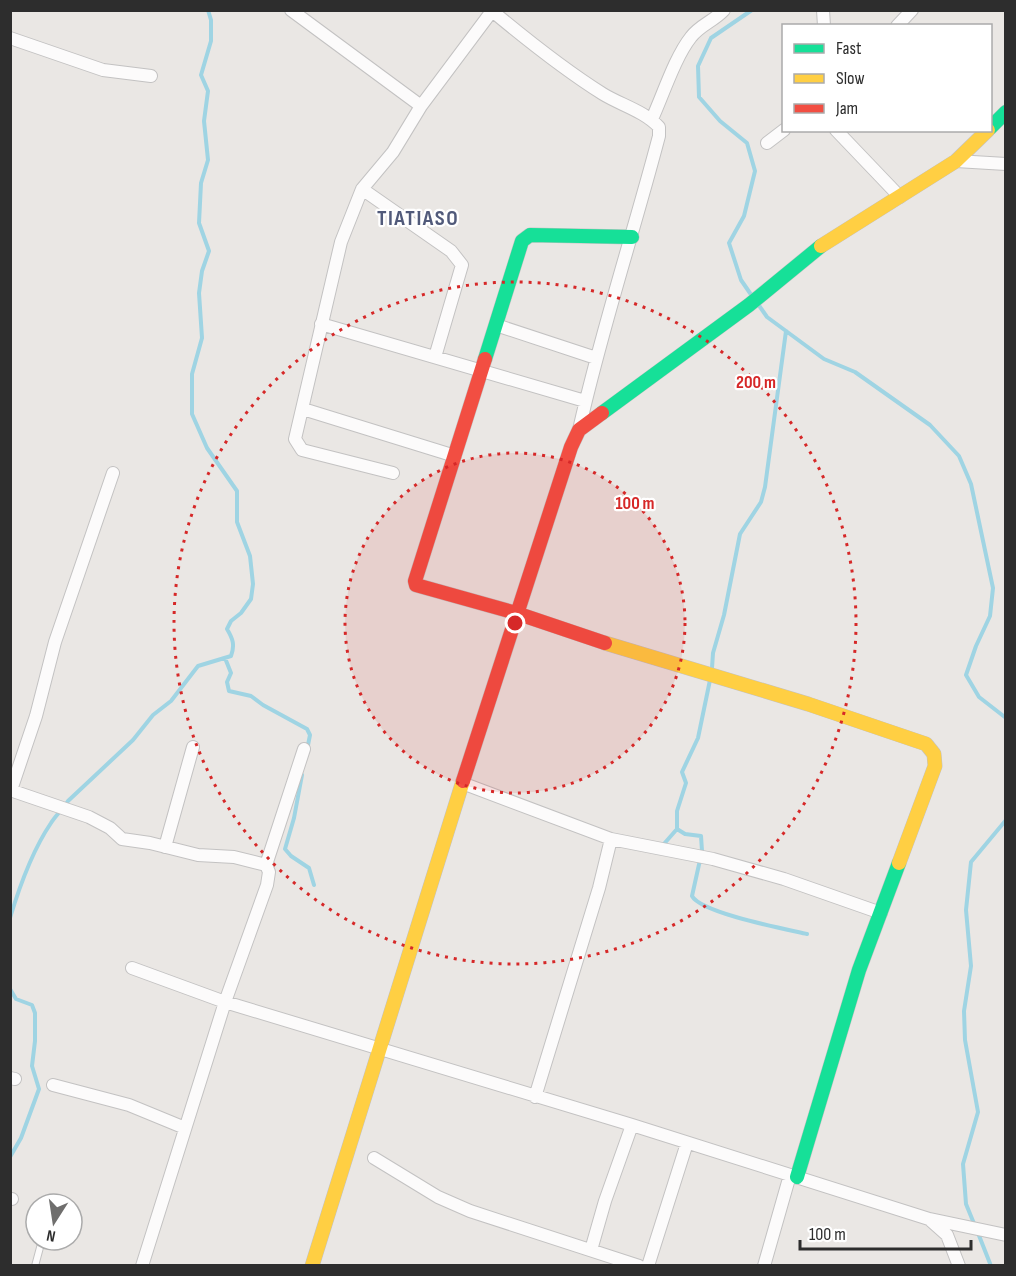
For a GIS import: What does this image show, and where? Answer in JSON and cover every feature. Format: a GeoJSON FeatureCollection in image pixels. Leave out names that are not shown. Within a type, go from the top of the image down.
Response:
{"type":"FeatureCollection","features":[{"type":"Feature","properties":{"kind":"street"},"geometry":{"type":"LineString","coordinates":[[291,10],[421,106]]}},
{"type":"Feature","properties":{"kind":"street"},"geometry":{"type":"LineString","coordinates":[[652,119],[691,37],[724,10]]}},
{"type":"Feature","properties":{"kind":"street"},"geometry":{"type":"LineString","coordinates":[[899,24],[912,10]]}},
{"type":"Feature","properties":{"kind":"street"},"geometry":{"type":"LineString","coordinates":[[312,1266],[516,613],[571,447],[579,430],[596,358],[659,136],[659,127],[652,119],[606,96],[560,66],[491,11],[421,106],[393,152],[362,189],[341,243],[295,439],[302,450],[393,473]]}},
{"type":"Feature","properties":{"kind":"street"},"geometry":{"type":"LineString","coordinates":[[10,38],[103,70],[151,76]]}},
{"type":"Feature","properties":{"kind":"street"},"geometry":{"type":"LineString","coordinates":[[992,126],[1005,112]]}},
{"type":"Feature","properties":{"kind":"street"},"geometry":{"type":"LineString","coordinates":[[767,143],[782,131]]}},
{"type":"Feature","properties":{"kind":"street"},"geometry":{"type":"LineString","coordinates":[[838,132],[900,197]]}},
{"type":"Feature","properties":{"kind":"street"},"geometry":{"type":"LineString","coordinates":[[579,430],[749,305],[811,253],[956,161],[986,132]]}},
{"type":"Feature","properties":{"kind":"street"},"geometry":{"type":"LineString","coordinates":[[956,161],[1005,164]]}},
{"type":"Feature","properties":{"kind":"street"},"geometry":{"type":"LineString","coordinates":[[362,189],[451,251],[462,265],[435,357]]}},
{"type":"Feature","properties":{"kind":"street"},"geometry":{"type":"LineString","coordinates":[[632,237],[530,236],[525,237],[522,241],[415,581],[416,585],[516,613],[808,704],[926,744],[933,751],[936,758],[935,766],[859,970],[764,1266]]}},
{"type":"Feature","properties":{"kind":"street"},"geometry":{"type":"LineString","coordinates":[[321,324],[585,401]]}},
{"type":"Feature","properties":{"kind":"street"},"geometry":{"type":"LineString","coordinates":[[496,325],[596,358]]}},
{"type":"Feature","properties":{"kind":"street"},"geometry":{"type":"LineString","coordinates":[[303,409],[455,456]]}},
{"type":"Feature","properties":{"kind":"street"},"geometry":{"type":"LineString","coordinates":[[113,473],[55,642],[36,716],[11,790],[89,817],[110,828],[122,838],[210,857],[234,857],[266,865]]}},
{"type":"Feature","properties":{"kind":"street"},"geometry":{"type":"LineString","coordinates":[[165,847],[193,747]]}},
{"type":"Feature","properties":{"kind":"street"},"geometry":{"type":"LineString","coordinates":[[142,1266],[225,1002],[267,885],[269,872],[266,865],[304,749]]}},
{"type":"Feature","properties":{"kind":"street"},"geometry":{"type":"LineString","coordinates":[[462,783],[611,839],[713,859],[784,879],[880,913]]}},
{"type":"Feature","properties":{"kind":"street"},"geometry":{"type":"LineString","coordinates":[[535,1097],[599,888],[611,839]]}},
{"type":"Feature","properties":{"kind":"street"},"geometry":{"type":"LineString","coordinates":[[132,968],[225,1002],[380,1047],[929,1219],[1005,1235]]}},
{"type":"Feature","properties":{"kind":"street"},"geometry":{"type":"LineString","coordinates":[[53,1085],[129,1106],[185,1128]]}},
{"type":"Feature","properties":{"kind":"street"},"geometry":{"type":"LineString","coordinates":[[591,1250],[605,1201],[632,1125]]}},
{"type":"Feature","properties":{"kind":"street"},"geometry":{"type":"LineString","coordinates":[[648,1266],[687,1143]]}},
{"type":"Feature","properties":{"kind":"street"},"geometry":{"type":"LineString","coordinates":[[374,1158],[438,1197],[459,1207],[639,1266]]}},
{"type":"Feature","properties":{"kind":"street"},"geometry":{"type":"LineString","coordinates":[[929,1219],[947,1235],[959,1266]]}},
{"type":"Feature","properties":{"kind":"waterway"},"geometry":{"type":"LineString","coordinates":[[10,918],[22,881],[53,820],[68,801],[133,740],[153,715],[171,701],[198,666],[231,656],[233,642],[227,629],[231,621],[241,613],[251,599],[253,584],[250,556],[237,522],[237,491],[207,448],[192,414],[192,374],[202,338],[199,293],[202,271],[209,251],[199,223],[201,183],[208,160],[204,121],[208,91],[201,75],[211,41],[211,20],[208,10]]}},
{"type":"Feature","properties":{"kind":"waterway"},"geometry":{"type":"LineString","coordinates":[[752,10],[711,38],[698,66],[699,97],[720,121],[747,143],[755,171],[744,216],[729,243],[741,280],[752,296]]}},
{"type":"Feature","properties":{"kind":"waterway"},"geometry":{"type":"LineString","coordinates":[[758,304],[767,317],[824,359],[855,372],[930,425],[959,456],[971,484],[993,588],[990,616],[966,675],[979,697],[1006,718]]}},
{"type":"Feature","properties":{"kind":"waterway"},"geometry":{"type":"LineString","coordinates":[[712,668],[713,653],[724,615],[740,534],[761,502],[765,487],[786,331]]}},
{"type":"Feature","properties":{"kind":"waterway"},"geometry":{"type":"LineString","coordinates":[[225,658],[231,673],[227,682],[229,691],[251,696],[307,729],[310,735],[307,750]]}},
{"type":"Feature","properties":{"kind":"waterway"},"geometry":{"type":"LineString","coordinates":[[663,845],[677,829],[677,811],[686,783],[682,772],[698,738],[710,680]]}},
{"type":"Feature","properties":{"kind":"waterway"},"geometry":{"type":"LineString","coordinates":[[302,775],[294,818],[285,849],[309,868],[314,885]]}},
{"type":"Feature","properties":{"kind":"waterway"},"geometry":{"type":"LineString","coordinates":[[975,1226],[966,1204],[963,1164],[978,1112],[965,1040],[964,1011],[971,966],[966,910],[971,862],[1006,820]]}},
{"type":"Feature","properties":{"kind":"waterway"},"geometry":{"type":"LineString","coordinates":[[677,829],[685,834],[701,836],[702,851]]}},
{"type":"Feature","properties":{"kind":"waterway"},"geometry":{"type":"LineString","coordinates":[[700,860],[692,896],[699,902],[745,920],[807,934]]}},
{"type":"Feature","properties":{"kind":"waterway"},"geometry":{"type":"LineString","coordinates":[[10,989],[16,999],[32,1005],[35,1013],[32,1066],[39,1089],[21,1138],[10,1157]]}},
{"type":"Feature","properties":{"kind":"waterway"},"geometry":{"type":"LineString","coordinates":[[978,1233],[991,1266]]}},
{"type":"Feature","properties":{"kind":"traffic: fast"},"geometry":{"type":"LineString","coordinates":[[992,126],[1006,112]]}},
{"type":"Feature","properties":{"kind":"traffic: fast"},"geometry":{"type":"LineString","coordinates":[[485,359],[522,241],[530,235],[632,237]]}},
{"type":"Feature","properties":{"kind":"traffic: fast"},"geometry":{"type":"LineString","coordinates":[[602,413],[749,305],[821,246]]}},
{"type":"Feature","properties":{"kind":"traffic: fast"},"geometry":{"type":"LineString","coordinates":[[797,1177],[859,970],[899,863]]}},
{"type":"Feature","properties":{"kind":"traffic: slow"},"geometry":{"type":"LineString","coordinates":[[821,246],[956,161],[986,132]]}},
{"type":"Feature","properties":{"kind":"traffic: slow"},"geometry":{"type":"LineString","coordinates":[[605,643],[808,704],[926,744],[934,754],[935,766],[899,863]]}},
{"type":"Feature","properties":{"kind":"traffic: slow"},"geometry":{"type":"LineString","coordinates":[[312,1266],[463,781]]}},
{"type":"Feature","properties":{"kind":"traffic: jam"},"geometry":{"type":"LineString","coordinates":[[485,359],[415,581],[416,585],[516,613],[605,643]]}},
{"type":"Feature","properties":{"kind":"traffic: jam"},"geometry":{"type":"LineString","coordinates":[[463,781],[571,447],[579,430],[602,413]]}},
{"type":"Feature","properties":{"kind":"district","name":"TIATIASO"},"geometry":{"type":"Point","coordinates":[418,218]}}]}
